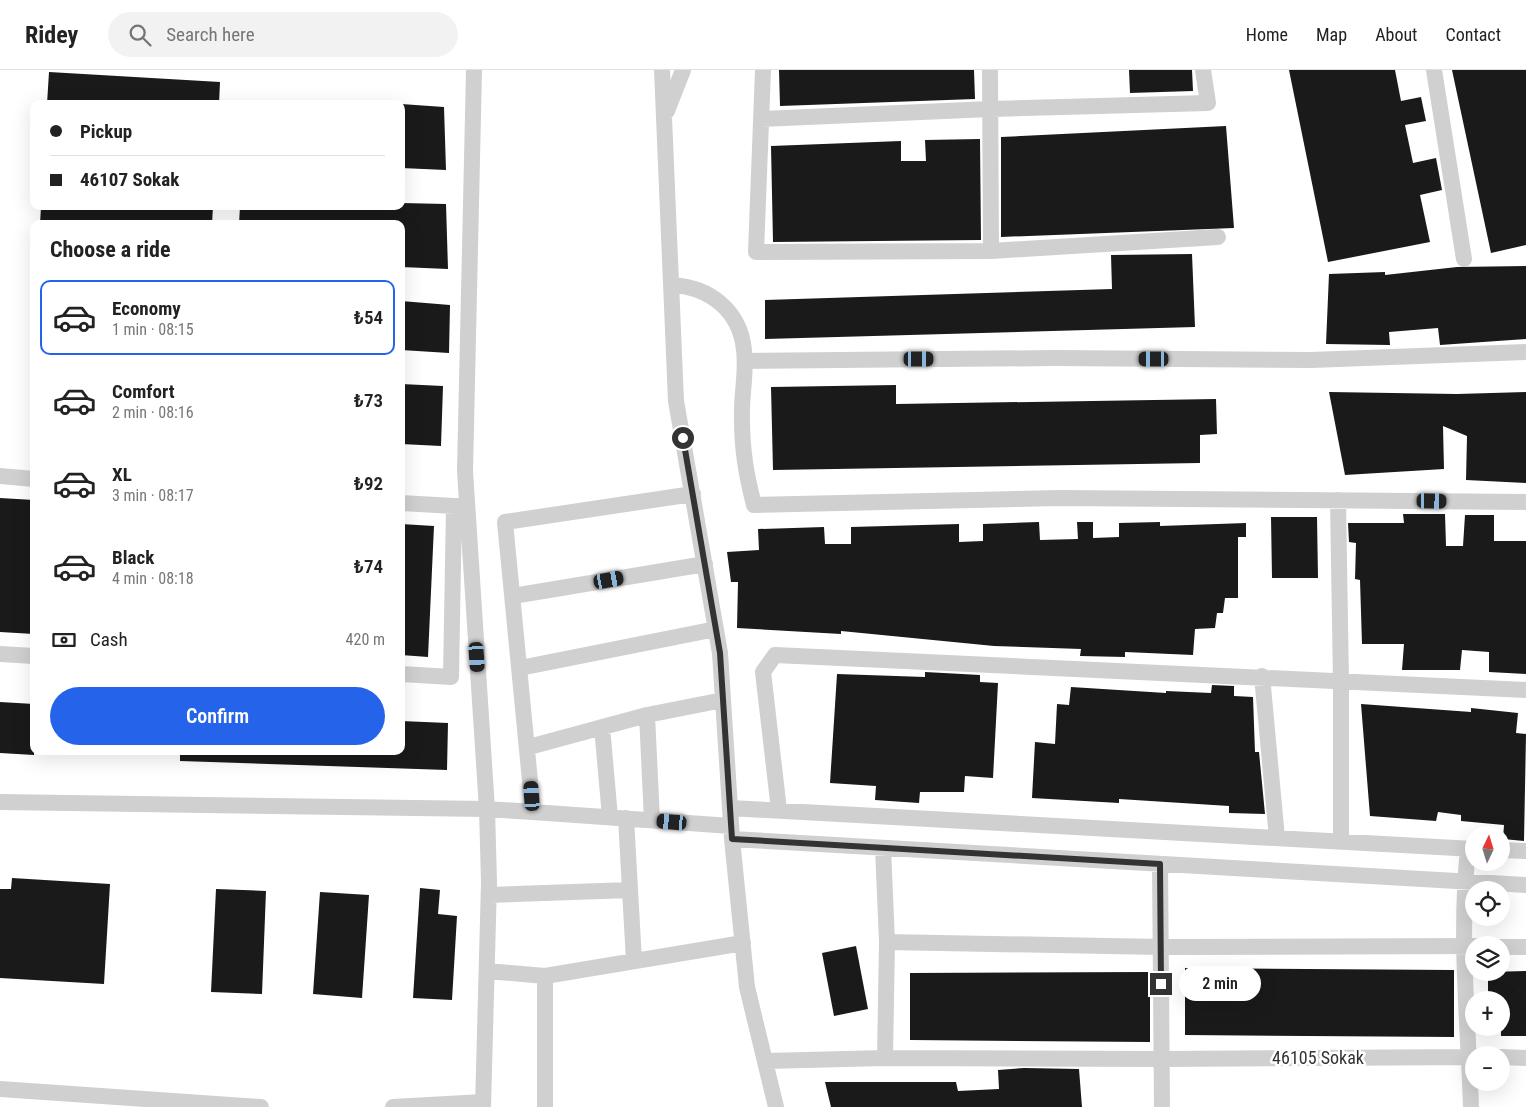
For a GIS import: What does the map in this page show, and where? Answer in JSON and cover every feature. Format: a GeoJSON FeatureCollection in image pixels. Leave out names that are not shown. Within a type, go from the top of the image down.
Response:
{"type":"FeatureCollection","features":[{"type":"Feature","properties":{"kind":"street"},"geometry":{"type":"LineString","coordinates":[[405,674],[451,677],[465,461],[474,70]]}},
{"type":"Feature","properties":{"kind":"street"},"geometry":{"type":"LineString","coordinates":[[662,70],[676,401],[716,629],[732,833],[747,987],[776,1107]]}},
{"type":"Feature","properties":{"kind":"street"},"geometry":{"type":"LineString","coordinates":[[665,115],[683,70]]}},
{"type":"Feature","properties":{"kind":"street"},"geometry":{"type":"LineString","coordinates":[[763,70],[756,252],[990,251],[1218,237]]}},
{"type":"Feature","properties":{"kind":"street"},"geometry":{"type":"LineString","coordinates":[[990,70],[990,251]]}},
{"type":"Feature","properties":{"kind":"street"},"geometry":{"type":"LineString","coordinates":[[761,119],[990,109],[1208,103],[1203,70]]}},
{"type":"Feature","properties":{"kind":"street"},"geometry":{"type":"LineString","coordinates":[[1434,70],[1464,260]]}},
{"type":"Feature","properties":{"kind":"street"},"geometry":{"type":"LineString","coordinates":[[672,285],[703,291],[723,305],[738,326],[745,361],[742,417],[743,462],[754,504],[1060,498],[1526,502]]}},
{"type":"Feature","properties":{"kind":"street"},"geometry":{"type":"LineString","coordinates":[[745,361],[1055,358],[1311,360],[1526,352]]}},
{"type":"Feature","properties":{"kind":"street"},"geometry":{"type":"LineString","coordinates":[[0,476],[30,479]]}},
{"type":"Feature","properties":{"kind":"street"},"geometry":{"type":"LineString","coordinates":[[533,812],[529,747],[505,522],[692,494]]}},
{"type":"Feature","properties":{"kind":"street"},"geometry":{"type":"LineString","coordinates":[[1338,500],[1341,841]]}},
{"type":"Feature","properties":{"kind":"street"},"geometry":{"type":"LineString","coordinates":[[405,503],[461,505]]}},
{"type":"Feature","properties":{"kind":"street"},"geometry":{"type":"LineString","coordinates":[[392,1107],[483,1105],[489,895],[487,809],[461,505]]}},
{"type":"Feature","properties":{"kind":"street"},"geometry":{"type":"LineString","coordinates":[[513,596],[705,564]]}},
{"type":"Feature","properties":{"kind":"street"},"geometry":{"type":"LineString","coordinates":[[520,668],[716,629]]}},
{"type":"Feature","properties":{"kind":"street"},"geometry":{"type":"LineString","coordinates":[[0,654],[30,656]]}},
{"type":"Feature","properties":{"kind":"street"},"geometry":{"type":"LineString","coordinates":[[779,810],[763,672],[775,655],[1262,676],[1341,682],[1526,690]]}},
{"type":"Feature","properties":{"kind":"street"},"geometry":{"type":"LineString","coordinates":[[1262,676],[1277,838]]}},
{"type":"Feature","properties":{"kind":"street"},"geometry":{"type":"LineString","coordinates":[[529,747],[647,714],[723,700]]}},
{"type":"Feature","properties":{"kind":"street"},"geometry":{"type":"LineString","coordinates":[[647,714],[652,820]]}},
{"type":"Feature","properties":{"kind":"street"},"geometry":{"type":"LineString","coordinates":[[602,727],[630,890],[634,961]]}},
{"type":"Feature","properties":{"kind":"street"},"geometry":{"type":"LineString","coordinates":[[0,802],[487,809],[652,820],[732,833],[883,848],[1465,882]]}},
{"type":"Feature","properties":{"kind":"street"},"geometry":{"type":"LineString","coordinates":[[730,808],[1465,849]]}},
{"type":"Feature","properties":{"kind":"street"},"geometry":{"type":"LineString","coordinates":[[883,848],[887,942],[885,1058]]}},
{"type":"Feature","properties":{"kind":"street"},"geometry":{"type":"LineString","coordinates":[[1510,850],[1526,851]]}},
{"type":"Feature","properties":{"kind":"street"},"geometry":{"type":"LineString","coordinates":[[1160,864],[1162,1107]]}},
{"type":"Feature","properties":{"kind":"street"},"geometry":{"type":"LineString","coordinates":[[1510,884],[1526,885]]}},
{"type":"Feature","properties":{"kind":"street"},"geometry":{"type":"LineString","coordinates":[[489,895],[630,890]]}},
{"type":"Feature","properties":{"kind":"street"},"geometry":{"type":"LineString","coordinates":[[887,942],[1161,947],[1465,946]]}},
{"type":"Feature","properties":{"kind":"street"},"geometry":{"type":"LineString","coordinates":[[487,971],[546,976],[743,943]]}},
{"type":"Feature","properties":{"kind":"street"},"geometry":{"type":"LineString","coordinates":[[1510,946],[1526,947]]}},
{"type":"Feature","properties":{"kind":"street"},"geometry":{"type":"LineString","coordinates":[[544,1107],[546,976]]}},
{"type":"Feature","properties":{"kind":"street"},"geometry":{"type":"LineString","coordinates":[[1470,981],[1471,1046]]}},
{"type":"Feature","properties":{"kind":"street","name":"46105 Sokak"},"geometry":{"type":"LineString","coordinates":[[765,1061],[885,1058],[1465,1057]]}},
{"type":"Feature","properties":{"kind":"street"},"geometry":{"type":"LineString","coordinates":[[1510,1058],[1526,1058]]}},
{"type":"Feature","properties":{"kind":"street"},"geometry":{"type":"LineString","coordinates":[[0,1089],[261,1107]]}},
{"type":"Feature","properties":{"kind":"street"},"geometry":{"type":"LineString","coordinates":[[1470,1091],[1470,1107]]}},
{"type":"Feature","properties":{"kind":"building"},"geometry":{"type":"Polygon","coordinates":[[[779,70],[974,70],[975,99],[780,106],[779,70]]]}},
{"type":"Feature","properties":{"kind":"building"},"geometry":{"type":"Polygon","coordinates":[[[1129,70],[1192,70],[1193,91],[1130,93],[1129,70]]]}},
{"type":"Feature","properties":{"kind":"building"},"geometry":{"type":"Polygon","coordinates":[[[1289,70],[1395,70],[1401,101],[1421,97],[1426,121],[1405,125],[1413,163],[1436,158],[1442,190],[1420,195],[1430,242],[1328,262],[1289,70]]]}},
{"type":"Feature","properties":{"kind":"building"},"geometry":{"type":"Polygon","coordinates":[[[1452,70],[1526,70],[1526,245],[1491,253],[1452,70]]]}},
{"type":"Feature","properties":{"kind":"building"},"geometry":{"type":"Polygon","coordinates":[[[49,72],[220,82],[219,100],[47,100],[49,72]]]}},
{"type":"Feature","properties":{"kind":"building"},"geometry":{"type":"Polygon","coordinates":[[[405,104],[444,107],[446,170],[405,168],[405,104]]]}},
{"type":"Feature","properties":{"kind":"building"},"geometry":{"type":"Polygon","coordinates":[[[1226,126],[1234,228],[1001,237],[1001,137],[1226,126]]]}},
{"type":"Feature","properties":{"kind":"building"},"geometry":{"type":"Polygon","coordinates":[[[980,139],[981,240],[773,242],[771,146],[901,141],[901,161],[926,161],[925,140],[980,139]]]}},
{"type":"Feature","properties":{"kind":"building"},"geometry":{"type":"Polygon","coordinates":[[[405,203],[446,204],[448,269],[405,267],[405,220],[239,220],[240,210],[405,210],[405,203]]]}},
{"type":"Feature","properties":{"kind":"building"},"geometry":{"type":"Polygon","coordinates":[[[41,210],[213,210],[212,220],[40,220],[41,210]]]}},
{"type":"Feature","properties":{"kind":"building"},"geometry":{"type":"Polygon","coordinates":[[[1192,254],[1195,327],[765,339],[765,300],[1112,289],[1111,255],[1192,254]]]}},
{"type":"Feature","properties":{"kind":"building"},"geometry":{"type":"Polygon","coordinates":[[[1526,266],[1526,339],[1440,345],[1438,328],[1389,332],[1390,345],[1326,344],[1329,274],[1385,272],[1385,275],[1457,267],[1526,266]]]}},
{"type":"Feature","properties":{"kind":"building"},"geometry":{"type":"Polygon","coordinates":[[[405,301],[450,305],[449,353],[405,350],[405,301]]]}},
{"type":"Feature","properties":{"kind":"building"},"geometry":{"type":"Polygon","coordinates":[[[405,384],[443,386],[441,446],[405,444],[405,384]]]}},
{"type":"Feature","properties":{"kind":"building"},"geometry":{"type":"Polygon","coordinates":[[[896,385],[896,404],[1216,399],[1217,434],[1200,435],[1200,463],[773,470],[771,387],[896,385]]]}},
{"type":"Feature","properties":{"kind":"building"},"geometry":{"type":"Polygon","coordinates":[[[1329,392],[1457,394],[1526,392],[1526,483],[1466,480],[1467,436],[1443,426],[1444,469],[1345,475],[1329,392]]]}},
{"type":"Feature","properties":{"kind":"building"},"geometry":{"type":"Polygon","coordinates":[[[0,498],[30,500],[30,634],[0,632],[0,498]]]}},
{"type":"Feature","properties":{"kind":"building"},"geometry":{"type":"Polygon","coordinates":[[[1403,514],[1445,514],[1446,546],[1463,546],[1465,515],[1494,515],[1494,541],[1526,541],[1526,674],[1489,672],[1489,652],[1462,650],[1460,670],[1402,670],[1404,644],[1362,644],[1360,580],[1355,579],[1356,543],[1349,542],[1348,523],[1404,523],[1403,514]]]}},
{"type":"Feature","properties":{"kind":"building"},"geometry":{"type":"Polygon","coordinates":[[[1271,517],[1317,517],[1318,578],[1272,578],[1271,517]]]}},
{"type":"Feature","properties":{"kind":"building"},"geometry":{"type":"Polygon","coordinates":[[[1039,522],[1040,540],[1078,539],[1077,522],[1093,522],[1093,538],[1119,537],[1119,523],[1160,522],[1160,526],[1246,523],[1246,537],[1238,537],[1238,598],[1225,598],[1223,613],[1217,613],[1215,628],[1195,629],[1193,655],[1125,652],[1125,657],[1080,656],[1081,649],[994,646],[841,631],[841,634],[737,628],[738,582],[731,582],[727,552],[759,550],[758,529],[824,527],[825,544],[851,544],[851,527],[959,524],[959,542],[983,541],[983,524],[1039,522]]]}},
{"type":"Feature","properties":{"kind":"building"},"geometry":{"type":"Polygon","coordinates":[[[405,524],[434,526],[428,657],[405,655],[405,524]]]}},
{"type":"Feature","properties":{"kind":"building"},"geometry":{"type":"Polygon","coordinates":[[[925,672],[980,675],[980,682],[998,683],[993,778],[965,776],[964,792],[920,792],[919,803],[875,800],[876,786],[830,783],[837,674],[925,677],[925,672]]]}},
{"type":"Feature","properties":{"kind":"building"},"geometry":{"type":"Polygon","coordinates":[[[1212,685],[1234,686],[1234,696],[1253,697],[1255,752],[1259,752],[1265,814],[1229,813],[1229,806],[1119,799],[1119,803],[1032,798],[1035,742],[1055,744],[1057,704],[1069,705],[1071,687],[1166,693],[1166,691],[1211,693],[1212,685]]]}},
{"type":"Feature","properties":{"kind":"building"},"geometry":{"type":"Polygon","coordinates":[[[0,702],[30,704],[30,755],[0,753],[0,702]]]}},
{"type":"Feature","properties":{"kind":"building"},"geometry":{"type":"Polygon","coordinates":[[[1361,704],[1471,712],[1471,708],[1518,713],[1516,733],[1526,734],[1524,841],[1510,840],[1510,826],[1461,821],[1461,815],[1438,812],[1436,821],[1370,816],[1361,704]]]}},
{"type":"Feature","properties":{"kind":"building"},"geometry":{"type":"Polygon","coordinates":[[[405,721],[448,723],[447,770],[180,761],[180,755],[405,755],[405,721]]]}},
{"type":"Feature","properties":{"kind":"building"},"geometry":{"type":"Polygon","coordinates":[[[12,878],[110,884],[104,984],[0,978],[0,889],[11,889],[12,878]]]}},
{"type":"Feature","properties":{"kind":"building"},"geometry":{"type":"Polygon","coordinates":[[[420,888],[440,890],[438,914],[457,916],[452,1000],[413,998],[420,888]]]}},
{"type":"Feature","properties":{"kind":"building"},"geometry":{"type":"Polygon","coordinates":[[[216,889],[266,891],[262,994],[211,992],[216,889]]]}},
{"type":"Feature","properties":{"kind":"building"},"geometry":{"type":"Polygon","coordinates":[[[320,892],[369,895],[362,998],[313,994],[320,892]]]}},
{"type":"Feature","properties":{"kind":"building"},"geometry":{"type":"Polygon","coordinates":[[[856,946],[868,1009],[834,1016],[822,953],[856,946]]]}},
{"type":"Feature","properties":{"kind":"building"},"geometry":{"type":"Polygon","coordinates":[[[1185,968],[1454,970],[1454,1037],[1185,1035],[1185,968]]]}},
{"type":"Feature","properties":{"kind":"building"},"geometry":{"type":"Polygon","coordinates":[[[1510,971],[1526,971],[1526,1036],[1510,1036],[1510,991],[1488,991],[1488,981],[1510,981],[1510,971]]]}},
{"type":"Feature","properties":{"kind":"building"},"geometry":{"type":"Polygon","coordinates":[[[1150,972],[1150,1042],[910,1040],[910,973],[1150,972]]]}},
{"type":"Feature","properties":{"kind":"building"},"geometry":{"type":"Polygon","coordinates":[[[1024,1068],[1079,1069],[1082,1107],[831,1107],[825,1082],[956,1082],[958,1091],[999,1089],[998,1070],[1024,1068]]]}},
{"type":"Feature","properties":{"kind":"route"},"geometry":{"type":"LineString","coordinates":[[683,438],[720,653],[732,839],[1160,864],[1161,984]]}}]}
